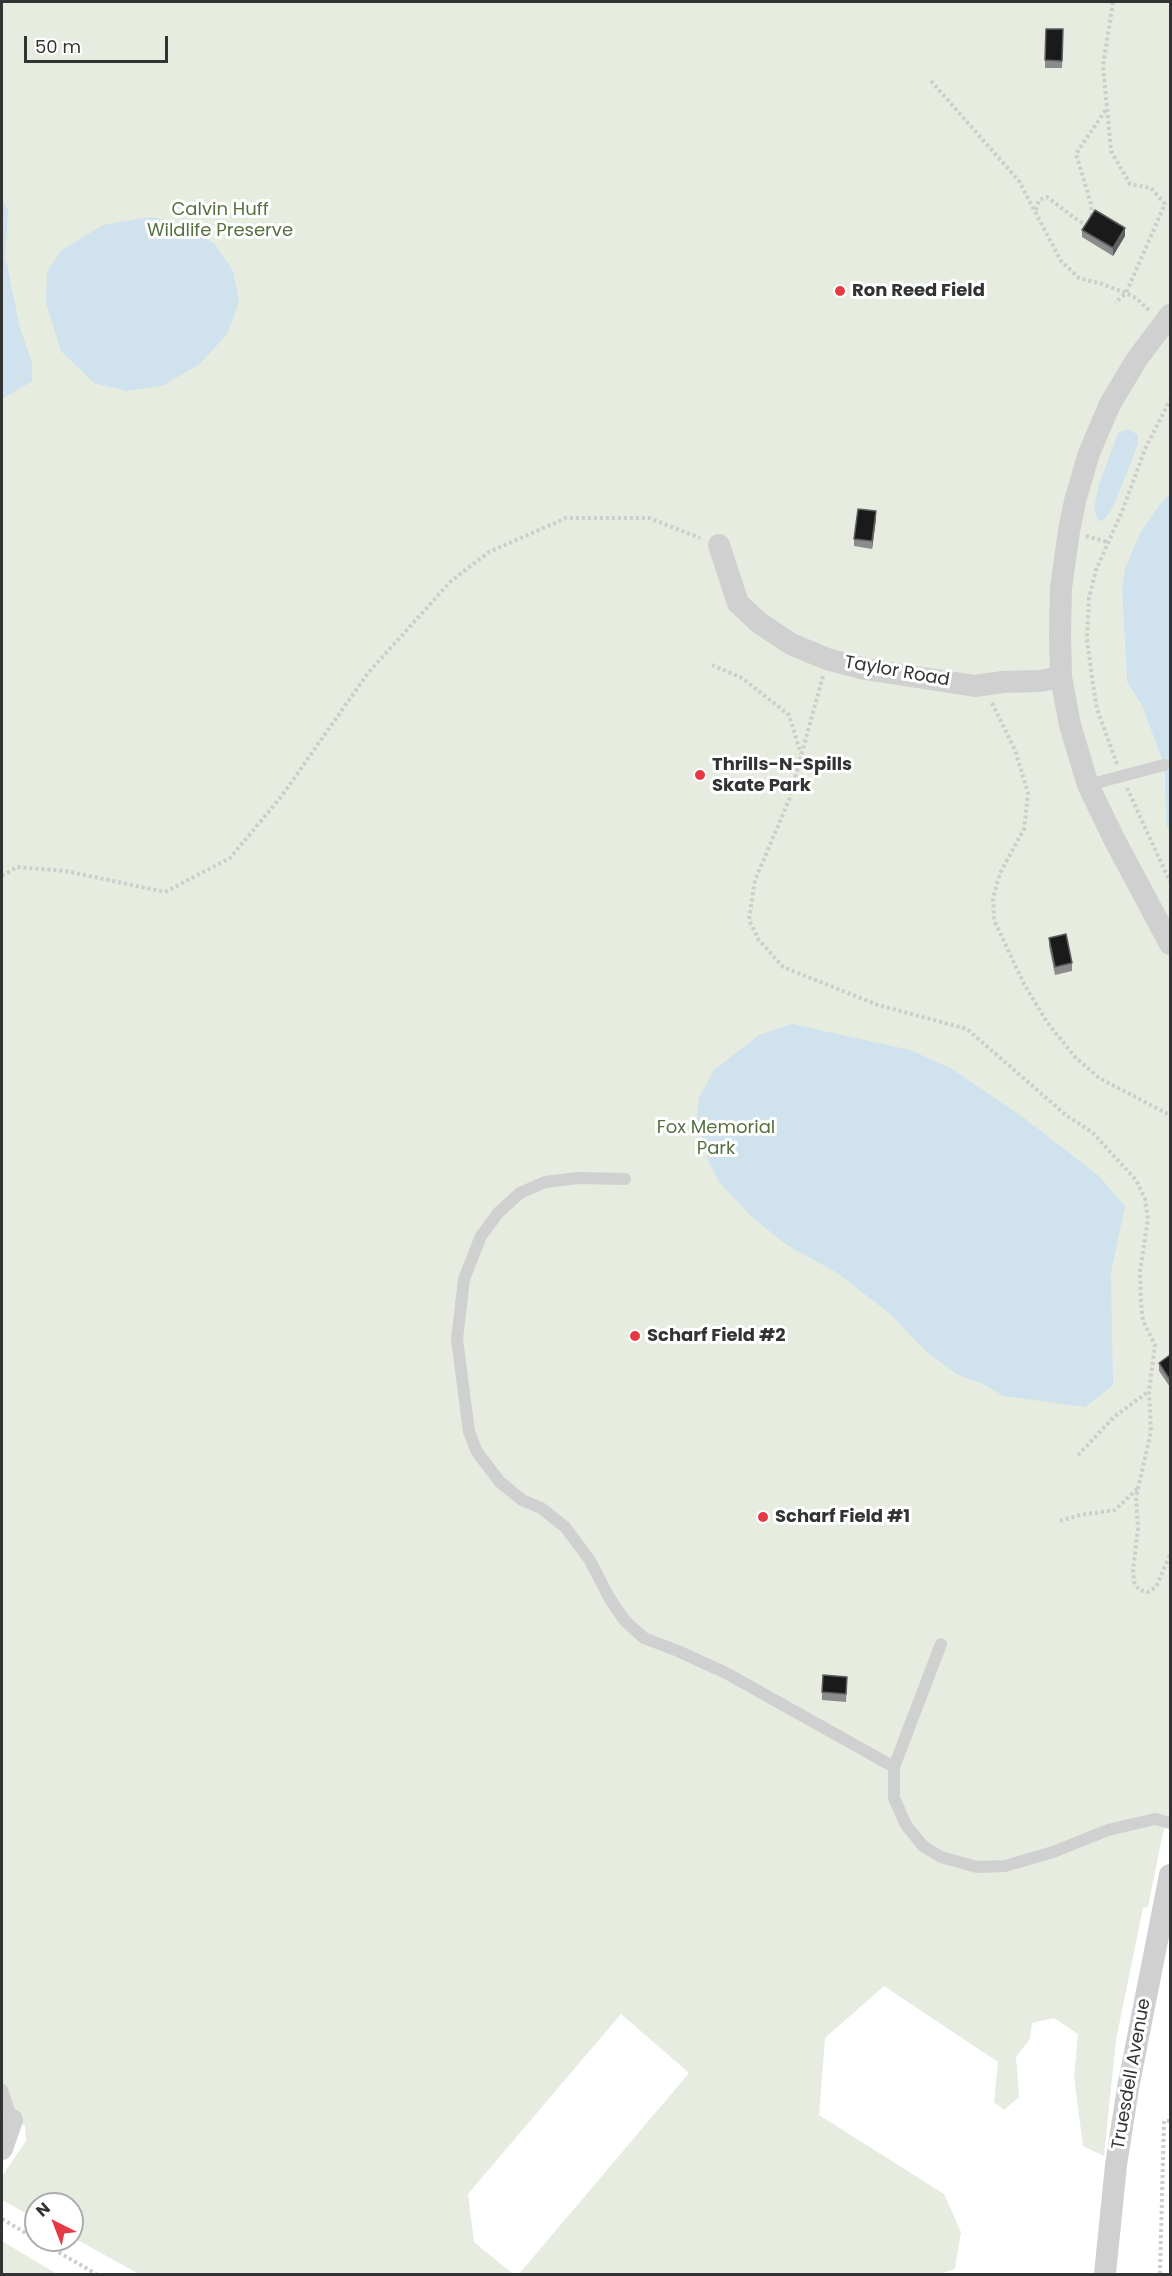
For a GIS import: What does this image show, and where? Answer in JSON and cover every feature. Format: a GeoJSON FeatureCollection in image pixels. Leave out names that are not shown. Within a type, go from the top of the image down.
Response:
{"type":"FeatureCollection","features":[{"type":"Feature","properties":{"kind":"street"},"geometry":{"type":"LineString","coordinates":[[1170,315],[1137,358],[1110,404],[1089,453],[1069,531],[1061,588],[1061,677],[1071,725],[1088,785],[1170,944]]}},
{"type":"Feature","properties":{"kind":"street","name":"Taylor Road"},"geometry":{"type":"LineString","coordinates":[[719,545],[738,603],[758,622],[791,644],[827,659],[865,669],[975,686],[1061,677]]}},
{"type":"Feature","properties":{"kind":"street","name":"Truesdell Avenue"},"geometry":{"type":"LineString","coordinates":[[1105,2274],[1116,2165],[1128,2088],[1170,1875]]}},
{"type":"Feature","properties":{"kind":"street"},"geometry":{"type":"LineString","coordinates":[[2,2149],[12,2120]]}},
{"type":"Feature","properties":{"kind":"lane"},"geometry":{"type":"LineString","coordinates":[[1088,785],[1164,765]]}},
{"type":"Feature","properties":{"kind":"lane"},"geometry":{"type":"LineString","coordinates":[[625,1179],[578,1178],[545,1182],[520,1193],[498,1213],[481,1236],[464,1279],[457,1339],[469,1432],[477,1452],[500,1482],[522,1500],[541,1508],[564,1527],[589,1559],[610,1599],[625,1621],[644,1638],[726,1673],[894,1767]]}},
{"type":"Feature","properties":{"kind":"lane"},"geometry":{"type":"LineString","coordinates":[[941,1644],[894,1767],[894,1798],[906,1825],[923,1846],[941,1857],[976,1867],[1005,1866],[1053,1852],[1108,1830],[1155,1819],[1170,1823]]}},
{"type":"Feature","properties":{"kind":"lane"},"geometry":{"type":"LineString","coordinates":[[2,2090],[12,2120]]}},
{"type":"Feature","properties":{"kind":"path"},"geometry":{"type":"LineString","coordinates":[[1113,2],[1103,66],[1111,150],[1130,184],[1151,188],[1165,204],[1126,293],[1115,303]]}},
{"type":"Feature","properties":{"kind":"path"},"geometry":{"type":"LineString","coordinates":[[931,81],[1019,181],[1061,261],[1078,278],[1126,293]]}},
{"type":"Feature","properties":{"kind":"path"},"geometry":{"type":"LineString","coordinates":[[1036,211],[1039,200],[1047,197],[1086,225],[1089,222],[1092,217],[1091,204],[1076,154],[1107,108]]}},
{"type":"Feature","properties":{"kind":"path"},"geometry":{"type":"LineString","coordinates":[[1170,400],[1145,449],[1123,509],[1096,570],[1089,598],[1087,639],[1097,709],[1122,777],[1170,882]]}},
{"type":"Feature","properties":{"kind":"path"},"geometry":{"type":"LineString","coordinates":[[2,876],[17,867],[66,871],[165,892],[230,858],[281,797],[368,673],[451,581],[489,552],[566,518],[649,518],[719,545]]}},
{"type":"Feature","properties":{"kind":"path"},"geometry":{"type":"LineString","coordinates":[[827,659],[789,800],[755,880],[749,920],[759,940],[783,967],[878,1005],[967,1029],[1067,1116],[1092,1132],[1136,1180],[1145,1199],[1148,1219],[1140,1271],[1143,1321],[1155,1345],[1149,1390],[1151,1432],[1138,1489],[1138,1529],[1133,1570],[1134,1582],[1139,1590],[1148,1592],[1156,1587],[1170,1555]]}},
{"type":"Feature","properties":{"kind":"path"},"geometry":{"type":"LineString","coordinates":[[712,665],[742,678],[789,715],[801,755]]}},
{"type":"Feature","properties":{"kind":"path"},"geometry":{"type":"LineString","coordinates":[[975,686],[987,695],[1016,750],[1028,793],[1024,830],[1000,873],[993,898],[994,920],[1024,984],[1047,1022],[1075,1057],[1099,1078],[1170,1115]]}},
{"type":"Feature","properties":{"kind":"path"},"geometry":{"type":"LineString","coordinates":[[1078,1455],[1114,1417],[1149,1390]]}},
{"type":"Feature","properties":{"kind":"path"},"geometry":{"type":"LineString","coordinates":[[1060,1521],[1080,1515],[1115,1510],[1138,1489]]}},
{"type":"Feature","properties":{"kind":"path"},"geometry":{"type":"LineString","coordinates":[[1160,2274],[1164,2121],[1170,2121]]}},
{"type":"Feature","properties":{"kind":"path"},"geometry":{"type":"LineString","coordinates":[[2,2219],[24,2232]]}},
{"type":"Feature","properties":{"kind":"path"},"geometry":{"type":"LineString","coordinates":[[59,2252],[96,2274]]}},
{"type":"Feature","properties":{"kind":"green space"},"geometry":{"type":"Polygon","coordinates":[[[2,2],[1170,2],[1170,493],[1163,500],[1122,590],[1127,682],[1142,706],[1164,765],[1166,824],[1170,833],[1170,1810],[1162,1837],[1148,1907],[1143,1908],[1116,2040],[1104,2156],[1083,2146],[1074,2077],[1078,2034],[1054,2018],[1032,2023],[1030,2039],[1016,2057],[1019,2097],[1004,2110],[994,2102],[998,2062],[884,1986],[825,2038],[819,2115],[944,2194],[961,2232],[955,2269],[940,2274],[519,2274],[689,2073],[621,2014],[468,2194],[474,2242],[513,2274],[139,2274],[84,2244],[84,2192],[24,2192],[24,2212],[2,2200],[2,2176],[26,2141],[25,2126],[2,2110],[2,2]]]}},
{"type":"Feature","properties":{"kind":"green space"},"geometry":{"type":"Polygon","coordinates":[[[2,2241],[57,2274],[2,2274],[2,2241]]]}},
{"type":"Feature","properties":{"kind":"water"},"geometry":{"type":"Polygon","coordinates":[[[2,197],[8,212],[5,256],[20,328],[32,363],[32,381],[2,399],[2,197]]]}},
{"type":"Feature","properties":{"kind":"water"},"geometry":{"type":"Polygon","coordinates":[[[150,217],[180,223],[215,244],[233,271],[239,302],[227,334],[200,364],[164,385],[127,391],[94,383],[61,351],[46,303],[47,271],[62,250],[103,225],[150,217]]]}},
{"type":"Feature","properties":{"kind":"water"},"geometry":{"type":"Polygon","coordinates":[[[1128,429],[1138,435],[1138,443],[1112,509],[1103,521],[1098,520],[1094,508],[1099,485],[1118,433],[1128,429]]]}},
{"type":"Feature","properties":{"kind":"water"},"geometry":{"type":"Polygon","coordinates":[[[1170,493],[1170,833],[1166,824],[1164,765],[1142,706],[1127,682],[1122,590],[1125,569],[1140,533],[1170,493]]]}},
{"type":"Feature","properties":{"kind":"water"},"geometry":{"type":"Polygon","coordinates":[[[792,1024],[910,1050],[952,1069],[1024,1118],[1099,1176],[1125,1206],[1111,1272],[1113,1385],[1085,1407],[1004,1396],[983,1384],[958,1375],[927,1352],[890,1314],[839,1274],[787,1245],[752,1217],[719,1182],[708,1160],[697,1122],[699,1098],[714,1070],[759,1035],[792,1024]]]}},
{"type":"Feature","properties":{"kind":"building"},"geometry":{"type":"Polygon","coordinates":[[[1046,29],[1063,29],[1062,61],[1045,60],[1046,29]]]}},
{"type":"Feature","properties":{"kind":"building"},"geometry":{"type":"Polygon","coordinates":[[[1095,210],[1125,228],[1113,248],[1082,230],[1095,210]]]}},
{"type":"Feature","properties":{"kind":"building"},"geometry":{"type":"Polygon","coordinates":[[[858,509],[876,511],[872,541],[854,539],[858,509]]]}},
{"type":"Feature","properties":{"kind":"building"},"geometry":{"type":"Polygon","coordinates":[[[1066,934],[1072,963],[1055,967],[1049,938],[1066,934]]]}},
{"type":"Feature","properties":{"kind":"building"},"geometry":{"type":"Polygon","coordinates":[[[1170,1355],[1170,1380],[1159,1363],[1170,1355]]]}},
{"type":"Feature","properties":{"kind":"building"},"geometry":{"type":"Polygon","coordinates":[[[823,1675],[847,1677],[846,1694],[822,1692],[823,1675]]]}},
{"type":"Feature","properties":{"kind":"place","name":"Ron Reed Field"},"geometry":{"type":"Point","coordinates":[840,291]}},
{"type":"Feature","properties":{"kind":"place","name":"Thrills-N-Spills Skate Park"},"geometry":{"type":"Point","coordinates":[700,775]}},
{"type":"Feature","properties":{"kind":"place","name":"Scharf Field #2"},"geometry":{"type":"Point","coordinates":[635,1336]}},
{"type":"Feature","properties":{"kind":"place","name":"Scharf Field #1"},"geometry":{"type":"Point","coordinates":[763,1517]}},
{"type":"Feature","properties":{"kind":"park label","name":"Calvin Huff Wildlife Preserve"},"geometry":{"type":"Point","coordinates":[220,220]}},
{"type":"Feature","properties":{"kind":"park label","name":"Fox Memorial Park"},"geometry":{"type":"Point","coordinates":[716,1138]}}]}
